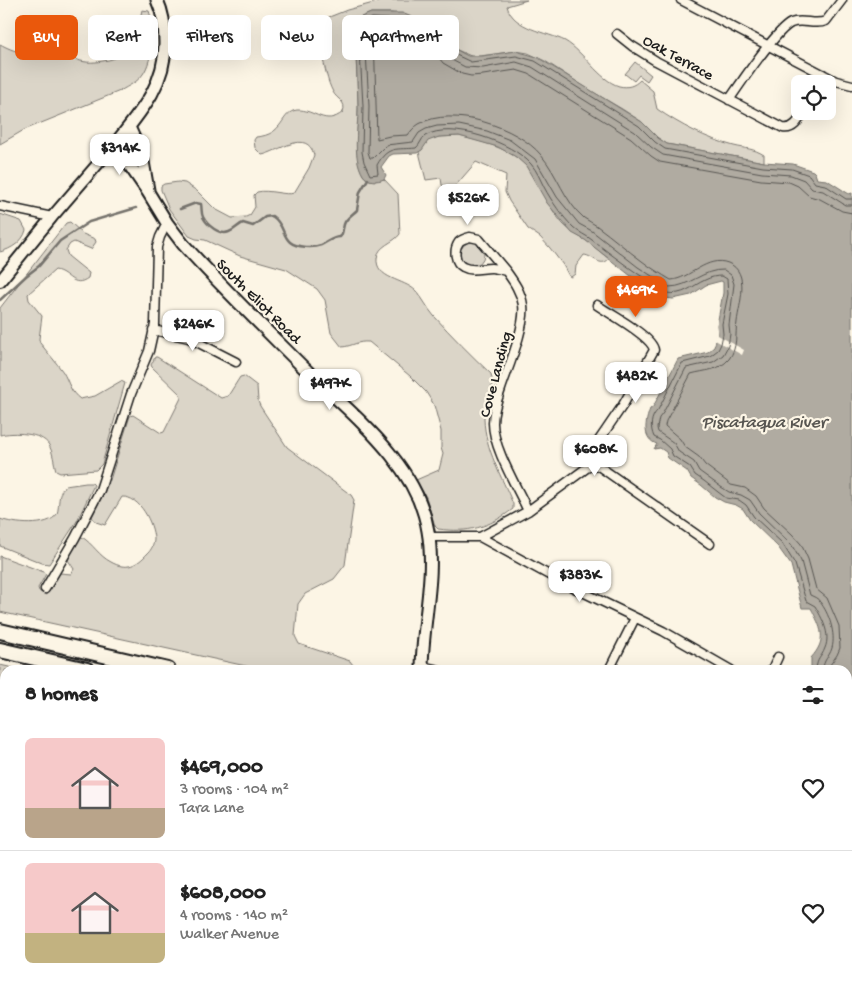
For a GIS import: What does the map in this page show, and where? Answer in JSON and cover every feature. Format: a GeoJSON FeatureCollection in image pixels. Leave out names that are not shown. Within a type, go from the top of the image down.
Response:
{"type":"FeatureCollection","features":[{"type":"Feature","properties":{"kind":"highway"},"geometry":{"type":"LineString","coordinates":[[0,631],[146,665]]}},
{"type":"Feature","properties":{"kind":"highway"},"geometry":{"type":"LineString","coordinates":[[0,650],[65,665]]}},
{"type":"Feature","properties":{"kind":"main road"},"geometry":{"type":"LineString","coordinates":[[115,144],[152,94],[163,66],[165,32],[156,0]]}},
{"type":"Feature","properties":{"kind":"main road"},"geometry":{"type":"LineString","coordinates":[[129,127],[142,156],[148,192]]}},
{"type":"Feature","properties":{"kind":"main road","name":"South Eliot Road"},"geometry":{"type":"LineString","coordinates":[[115,144],[183,244],[384,446],[411,485],[425,515],[429,537],[429,582],[422,665]]}},
{"type":"Feature","properties":{"kind":"street"},"geometry":{"type":"LineString","coordinates":[[681,0],[836,81],[852,85]]}},
{"type":"Feature","properties":{"kind":"street"},"geometry":{"type":"LineString","coordinates":[[729,100],[787,26],[792,22],[798,21],[820,24],[826,21],[842,0]]}},
{"type":"Feature","properties":{"kind":"street","name":"Oak Terrace"},"geometry":{"type":"LineString","coordinates":[[617,34],[648,57],[786,129],[794,126],[798,120]]}},
{"type":"Feature","properties":{"kind":"street"},"geometry":{"type":"LineString","coordinates":[[0,281],[115,144]]}},
{"type":"Feature","properties":{"kind":"street"},"geometry":{"type":"LineString","coordinates":[[0,206],[52,217]]}},
{"type":"Feature","properties":{"kind":"street"},"geometry":{"type":"LineString","coordinates":[[45,589],[100,490],[131,394],[149,352],[154,330],[157,247],[167,223]]}},
{"type":"Feature","properties":{"kind":"street","name":"Cove Landing"},"geometry":{"type":"LineString","coordinates":[[506,271],[494,268],[473,270],[462,267],[456,258],[459,243],[470,237],[479,239],[506,271],[521,296],[523,318],[496,405],[493,429],[497,444],[528,511]]}},
{"type":"Feature","properties":{"kind":"street"},"geometry":{"type":"LineString","coordinates":[[592,464],[590,456],[593,449],[654,352],[652,343],[597,305]]}},
{"type":"Feature","properties":{"kind":"street"},"geometry":{"type":"LineString","coordinates":[[154,330],[189,338],[236,362]]}},
{"type":"Feature","properties":{"kind":"street"},"geometry":{"type":"LineString","coordinates":[[429,537],[480,537],[528,511],[592,464]]}},
{"type":"Feature","properties":{"kind":"street"},"geometry":{"type":"LineString","coordinates":[[592,464],[600,467],[710,544]]}},
{"type":"Feature","properties":{"kind":"street"},"geometry":{"type":"LineString","coordinates":[[480,537],[560,581],[662,631],[722,665]]}},
{"type":"Feature","properties":{"kind":"street"},"geometry":{"type":"LineString","coordinates":[[612,665],[635,618]]}},
{"type":"Feature","properties":{"kind":"street"},"geometry":{"type":"LineString","coordinates":[[774,665],[778,657]]}},
{"type":"Feature","properties":{"kind":"shaded area"},"geometry":{"type":"Polygon","coordinates":[[[385,0],[527,0],[507,6],[510,14],[523,25],[565,41],[612,83],[628,87],[640,80],[653,91],[657,109],[675,121],[714,140],[753,150],[764,155],[764,162],[667,144],[642,122],[545,61],[528,53],[516,51],[473,57],[459,51],[459,15],[371,13],[366,15],[342,15],[342,60],[356,60],[357,149],[360,167],[367,179],[384,179],[398,194],[400,234],[380,250],[377,258],[378,265],[385,275],[416,291],[434,316],[491,374],[492,386],[484,413],[485,430],[487,441],[513,504],[513,509],[495,521],[478,528],[459,530],[438,529],[435,526],[426,497],[416,480],[439,470],[443,454],[441,431],[434,405],[426,392],[369,342],[342,347],[331,333],[325,300],[317,289],[286,269],[240,256],[205,240],[189,236],[169,209],[161,190],[161,186],[164,184],[185,183],[197,191],[215,209],[232,218],[250,215],[255,207],[254,195],[257,192],[294,193],[309,168],[314,155],[310,147],[305,143],[299,142],[262,155],[255,148],[254,140],[256,137],[272,132],[288,115],[297,110],[303,110],[325,118],[337,116],[343,112],[344,105],[331,88],[323,60],[332,60],[332,16],[385,0]]]}},
{"type":"Feature","properties":{"kind":"shaded area"},"geometry":{"type":"Polygon","coordinates":[[[142,10],[149,11],[150,15],[141,15],[142,10]]]}},
{"type":"Feature","properties":{"kind":"shaded area"},"geometry":{"type":"Polygon","coordinates":[[[0,44],[15,50],[15,60],[149,60],[143,74],[133,84],[24,130],[0,144],[0,44]]]}},
{"type":"Feature","properties":{"kind":"shaded area"},"geometry":{"type":"Polygon","coordinates":[[[635,62],[651,75],[647,81],[639,75],[634,81],[625,74],[635,62]]]}},
{"type":"Feature","properties":{"kind":"shaded area"},"geometry":{"type":"Polygon","coordinates":[[[459,136],[500,148],[518,159],[533,175],[550,206],[563,224],[609,259],[600,262],[584,255],[576,266],[575,274],[571,277],[569,276],[550,248],[540,237],[528,229],[509,201],[505,192],[506,175],[476,162],[450,192],[442,185],[441,178],[426,180],[419,152],[426,142],[439,137],[459,136]]]}},
{"type":"Feature","properties":{"kind":"shaded area"},"geometry":{"type":"Polygon","coordinates":[[[0,214],[21,221],[26,230],[16,244],[0,252],[0,214]]]}},
{"type":"Feature","properties":{"kind":"shaded area"},"geometry":{"type":"Polygon","coordinates":[[[70,222],[83,234],[95,239],[96,242],[91,249],[74,242],[66,250],[68,256],[89,273],[88,278],[78,282],[55,270],[28,294],[29,300],[42,316],[40,343],[63,372],[72,390],[80,399],[95,396],[121,381],[125,383],[102,464],[96,470],[60,473],[56,471],[52,451],[45,441],[26,434],[12,433],[0,435],[0,308],[66,223],[70,222]]]}},
{"type":"Feature","properties":{"kind":"shaded area"},"geometry":{"type":"Polygon","coordinates":[[[472,242],[481,245],[484,254],[481,263],[472,266],[463,263],[460,254],[463,245],[472,242]]]}},
{"type":"Feature","properties":{"kind":"shaded area"},"geometry":{"type":"Polygon","coordinates":[[[155,357],[157,357],[221,398],[228,396],[240,377],[244,376],[257,386],[260,406],[287,447],[351,495],[354,500],[345,565],[334,579],[305,594],[298,604],[295,636],[299,644],[350,661],[353,665],[241,665],[0,612],[0,556],[44,572],[46,574],[38,588],[39,591],[46,595],[60,573],[71,574],[74,569],[68,560],[79,538],[82,537],[107,559],[122,566],[136,563],[151,549],[154,539],[148,518],[140,506],[129,498],[122,497],[105,525],[96,522],[92,517],[110,480],[130,416],[133,415],[161,433],[164,432],[181,398],[180,394],[151,365],[155,357]]]}},
{"type":"Feature","properties":{"kind":"shaded area"},"geometry":{"type":"Polygon","coordinates":[[[86,483],[94,485],[77,521],[49,564],[0,546],[0,519],[30,524],[46,521],[57,514],[62,489],[65,486],[86,483]]]}},
{"type":"Feature","properties":{"kind":"water","name":"Piscataqua River"},"geometry":{"type":"Polygon","coordinates":[[[371,13],[402,13],[407,15],[366,15],[371,13]]]}},
{"type":"Feature","properties":{"kind":"water","name":"Piscataqua River"},"geometry":{"type":"Polygon","coordinates":[[[459,51],[468,56],[482,56],[516,51],[537,57],[642,122],[667,144],[764,162],[793,164],[813,171],[817,179],[827,180],[849,194],[852,193],[852,665],[811,665],[811,658],[820,645],[820,628],[811,608],[802,608],[791,565],[778,547],[750,520],[743,509],[715,497],[691,478],[687,471],[668,458],[666,452],[660,448],[654,449],[657,444],[652,442],[647,434],[646,424],[650,409],[653,407],[678,359],[708,352],[714,347],[718,334],[717,325],[723,293],[723,282],[706,285],[691,295],[673,299],[665,298],[631,276],[585,240],[572,233],[547,203],[526,166],[516,157],[498,147],[459,136],[439,137],[428,141],[422,150],[417,153],[393,154],[389,156],[381,167],[386,175],[384,179],[378,181],[367,179],[363,175],[359,167],[356,149],[358,103],[356,60],[459,60],[459,51]]]}},
{"type":"Feature","properties":{"kind":"pier"},"geometry":{"type":"Polygon","coordinates":[[[716,334],[744,350],[742,355],[715,340],[716,334]]]}},
{"type":"Feature","properties":{"kind":"waterway"},"geometry":{"type":"LineString","coordinates":[[180,209],[196,203],[201,204],[202,215],[207,223],[214,229],[225,233],[243,223],[253,226],[265,217],[272,216],[279,222],[290,242],[305,247],[314,247],[340,237],[345,222],[357,210],[360,192],[368,179]]}},
{"type":"Feature","properties":{"kind":"waterway"},"geometry":{"type":"LineString","coordinates":[[0,300],[39,266],[60,241],[89,222],[136,208]]}}]}
